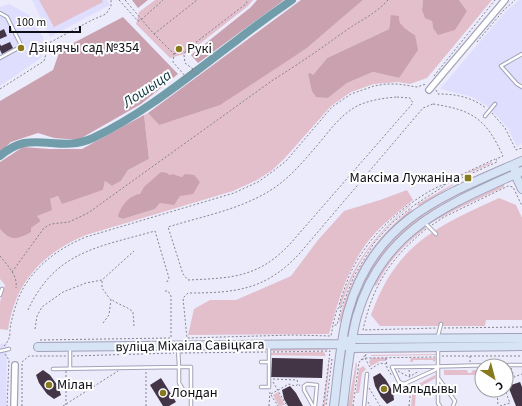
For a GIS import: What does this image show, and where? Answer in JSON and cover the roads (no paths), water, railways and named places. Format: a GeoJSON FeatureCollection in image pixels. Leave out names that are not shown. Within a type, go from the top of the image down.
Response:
{"type":"FeatureCollection","features":[{"type":"Feature","properties":{"kind":"main road"},"geometry":{"type":"LineString","coordinates":[[334,406],[342,344],[348,313],[360,281],[380,248],[396,230],[418,212],[435,201],[518,162],[522,189]]}},
{"type":"Feature","properties":{"kind":"main road"},"geometry":{"type":"LineString","coordinates":[[344,406],[357,315],[363,297],[375,274],[389,253],[404,236],[425,224],[459,200],[520,171]]}},
{"type":"Feature","properties":{"kind":"main road","name":"вуліца Міхаіла Савіцкага"},"geometry":{"type":"LineString","coordinates":[[438,343],[522,338]]}},
{"type":"Feature","properties":{"kind":"main road","name":"вуліца Міхаіла Савіцкага"},"geometry":{"type":"LineString","coordinates":[[39,343],[70,347],[178,350],[268,348],[342,344],[438,343],[522,346]]}},
{"type":"Feature","properties":{"kind":"street"},"geometry":{"type":"LineString","coordinates":[[428,87],[505,0]]}},
{"type":"Feature","properties":{"kind":"street"},"geometry":{"type":"LineString","coordinates":[[14,406],[15,365]]}},
{"type":"Feature","properties":{"kind":"lane"},"geometry":{"type":"LineString","coordinates":[[0,12],[7,17],[20,43],[20,47],[0,58]]}},
{"type":"Feature","properties":{"kind":"lane"},"geometry":{"type":"LineString","coordinates":[[522,54],[501,66],[517,84],[522,87]]}},
{"type":"Feature","properties":{"kind":"lane"},"geometry":{"type":"LineString","coordinates":[[485,116],[495,104]]}},
{"type":"Feature","properties":{"kind":"lane"},"geometry":{"type":"LineString","coordinates":[[425,224],[436,234]]}},
{"type":"Feature","properties":{"kind":"lane"},"geometry":{"type":"LineString","coordinates":[[0,294],[2,289]]}},
{"type":"Feature","properties":{"kind":"lane"},"geometry":{"type":"LineString","coordinates":[[440,406],[438,404],[438,343],[441,324]]}},
{"type":"Feature","properties":{"kind":"lane"},"geometry":{"type":"LineString","coordinates":[[70,347],[70,369]]}},
{"type":"Feature","properties":{"kind":"lane"},"geometry":{"type":"LineString","coordinates":[[261,387],[269,387],[268,348]]}},
{"type":"Feature","properties":{"kind":"lane"},"geometry":{"type":"LineString","coordinates":[[0,351],[9,349]]}},
{"type":"Feature","properties":{"kind":"lane"},"geometry":{"type":"LineString","coordinates":[[178,350],[179,383],[187,396],[192,397]]}},
{"type":"Feature","properties":{"kind":"lane"},"geometry":{"type":"LineString","coordinates":[[261,362],[268,362]]}},
{"type":"Feature","properties":{"kind":"lane"},"geometry":{"type":"LineString","coordinates":[[438,366],[435,370],[411,380],[406,384],[401,384],[394,374],[392,367],[409,368],[438,366],[474,366]]}},
{"type":"Feature","properties":{"kind":"lane"},"geometry":{"type":"LineString","coordinates":[[53,369],[191,367],[191,406]]}},
{"type":"Feature","properties":{"kind":"lane"},"geometry":{"type":"LineString","coordinates":[[364,406],[368,374]]}},
{"type":"Feature","properties":{"kind":"lane"},"geometry":{"type":"LineString","coordinates":[[439,378],[454,401],[453,406]]}},
{"type":"Feature","properties":{"kind":"lane"},"geometry":{"type":"LineString","coordinates":[[307,384],[317,385],[314,406],[304,390],[304,386],[307,384]]}},
{"type":"Feature","properties":{"kind":"waterway","name":"Лошыца"},"geometry":{"type":"LineString","coordinates":[[0,156],[11,148],[24,143],[75,143],[93,138],[112,128],[149,106],[292,0]]}},
{"type":"Feature","properties":{"kind":"place","name":"Дзіцячы сад №354"},"geometry":{"type":"Point","coordinates":[21,48]}},
{"type":"Feature","properties":{"kind":"place","name":"Рукі"},"geometry":{"type":"Point","coordinates":[179,49]}},
{"type":"Feature","properties":{"kind":"place","name":"Максіма Лужаніна"},"geometry":{"type":"Point","coordinates":[468,178]}},
{"type":"Feature","properties":{"kind":"place","name":"Мілан"},"geometry":{"type":"Point","coordinates":[49,385]}},
{"type":"Feature","properties":{"kind":"place","name":"Мальдывы"},"geometry":{"type":"Point","coordinates":[384,389]}},
{"type":"Feature","properties":{"kind":"place","name":"Лондан"},"geometry":{"type":"Point","coordinates":[163,393]}}]}
